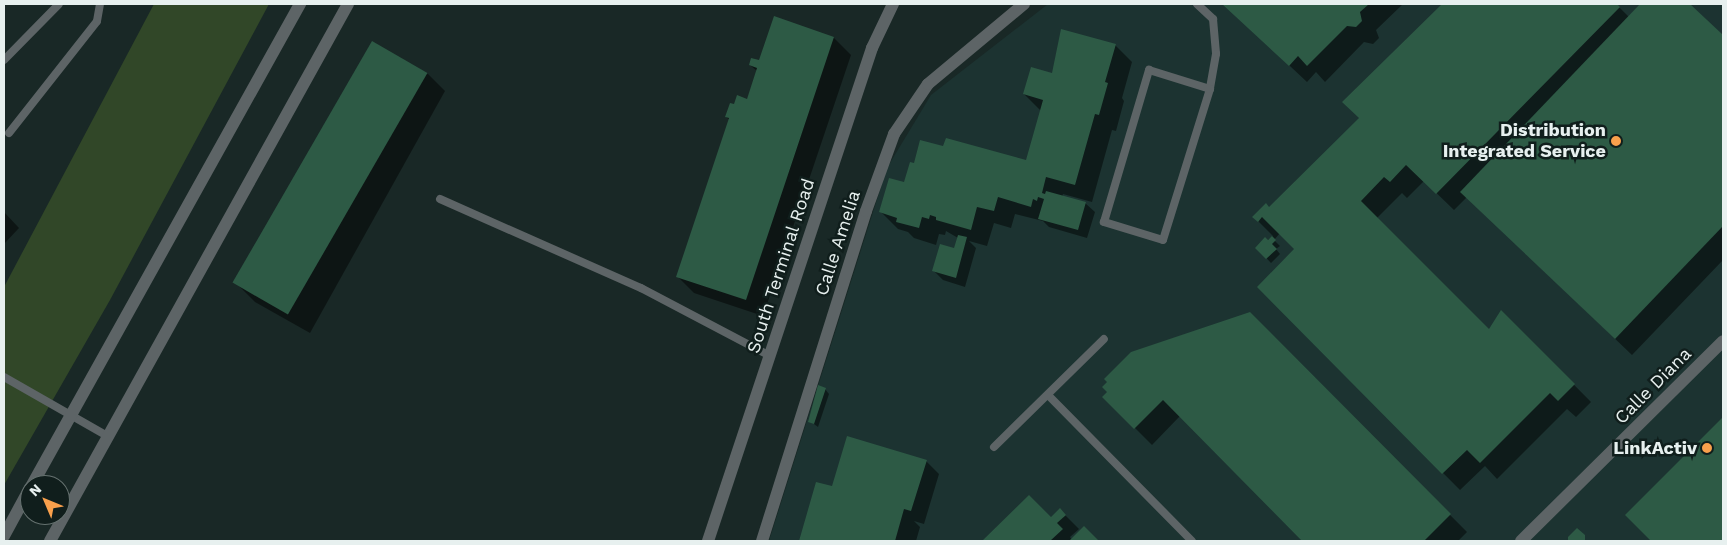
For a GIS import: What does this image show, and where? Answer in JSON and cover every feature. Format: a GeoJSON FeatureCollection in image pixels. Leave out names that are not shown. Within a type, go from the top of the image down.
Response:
{"type":"FeatureCollection","features":[{"type":"Feature","properties":{"kind":"street"},"geometry":{"type":"LineString","coordinates":[[37,475],[300,4]]}},
{"type":"Feature","properties":{"kind":"street"},"geometry":{"type":"LineString","coordinates":[[50,541],[348,4]]}},
{"type":"Feature","properties":{"kind":"street","name":"South Terminal Road"},"geometry":{"type":"LineString","coordinates":[[708,541],[872,48],[893,4]]}},
{"type":"Feature","properties":{"kind":"street","name":"Calle Amelia"},"geometry":{"type":"LineString","coordinates":[[762,541],[866,211],[894,134],[928,84],[1024,4]]}},
{"type":"Feature","properties":{"kind":"street","name":"Calle Diana"},"geometry":{"type":"LineString","coordinates":[[1521,541],[1723,341]]}},
{"type":"Feature","properties":{"kind":"street"},"geometry":{"type":"LineString","coordinates":[[4,536],[20,506]]}},
{"type":"Feature","properties":{"kind":"lane"},"geometry":{"type":"LineString","coordinates":[[4,60],[58,4]]}},
{"type":"Feature","properties":{"kind":"lane"},"geometry":{"type":"LineString","coordinates":[[10,133],[97,21],[100,4]]}},
{"type":"Feature","properties":{"kind":"lane"},"geometry":{"type":"LineString","coordinates":[[1197,4],[1213,19],[1216,54],[1210,89],[1163,240],[1104,222],[1149,70],[1210,89]]}},
{"type":"Feature","properties":{"kind":"lane"},"geometry":{"type":"LineString","coordinates":[[440,198],[641,288],[770,356]]}},
{"type":"Feature","properties":{"kind":"lane"},"geometry":{"type":"LineString","coordinates":[[994,448],[1104,339]]}},
{"type":"Feature","properties":{"kind":"lane"},"geometry":{"type":"LineString","coordinates":[[4,377],[69,416],[109,437]]}},
{"type":"Feature","properties":{"kind":"lane"},"geometry":{"type":"LineString","coordinates":[[1048,395],[1192,541]]}},
{"type":"Feature","properties":{"kind":"shaded area"},"geometry":{"type":"Polygon","coordinates":[[[1048,4],[1723,4],[1723,541],[769,541],[887,168],[931,95],[1048,4]]]}},
{"type":"Feature","properties":{"kind":"green space"},"geometry":{"type":"Polygon","coordinates":[[[154,4],[269,4],[110,300],[4,485],[4,287],[154,4]]]}},
{"type":"Feature","properties":{"kind":"building"},"geometry":{"type":"Polygon","coordinates":[[[1222,4],[1369,4],[1360,12],[1362,21],[1356,27],[1347,26],[1307,66],[1298,56],[1289,66],[1222,4]]]}},
{"type":"Feature","properties":{"kind":"building"},"geometry":{"type":"Polygon","coordinates":[[[1442,4],[1617,4],[1620,7],[1436,194],[1406,165],[1390,182],[1384,177],[1361,201],[1489,329],[1501,310],[1575,384],[1558,401],[1550,393],[1480,463],[1467,450],[1442,474],[1257,287],[1294,249],[1262,217],[1258,222],[1252,217],[1266,203],[1269,207],[1359,118],[1342,102],[1442,4]]]}},
{"type":"Feature","properties":{"kind":"building","name":"Distribution Integrated Service"},"geometry":{"type":"Polygon","coordinates":[[[1640,4],[1690,4],[1723,35],[1723,226],[1615,339],[1460,192],[1640,4]]]}},
{"type":"Feature","properties":{"kind":"building"},"geometry":{"type":"Polygon","coordinates":[[[774,16],[834,37],[746,300],[676,277],[729,118],[725,117],[730,103],[734,104],[737,95],[747,99],[757,68],[749,65],[751,58],[759,60],[774,16]]]}},
{"type":"Feature","properties":{"kind":"building"},"geometry":{"type":"Polygon","coordinates":[[[1061,29],[1116,44],[1105,82],[1108,83],[1099,115],[1095,114],[1075,185],[1046,177],[1042,193],[1045,194],[1046,191],[1086,202],[1078,230],[1038,219],[1044,199],[1038,197],[1037,201],[1033,199],[1031,207],[998,197],[994,211],[977,207],[971,230],[936,220],[936,217],[930,215],[929,219],[922,217],[919,228],[896,222],[897,218],[879,212],[889,178],[904,182],[910,162],[914,163],[920,140],[943,146],[946,138],[1026,160],[1043,100],[1023,94],[1031,67],[1052,73],[1061,29]]]}},
{"type":"Feature","properties":{"kind":"building"},"geometry":{"type":"Polygon","coordinates":[[[372,41],[427,73],[288,315],[233,283],[372,41]]]}},
{"type":"Feature","properties":{"kind":"building"},"geometry":{"type":"Polygon","coordinates":[[[958,235],[967,237],[956,278],[932,271],[940,244],[954,248],[958,235]]]}},
{"type":"Feature","properties":{"kind":"building"},"geometry":{"type":"Polygon","coordinates":[[[1272,236],[1276,240],[1272,244],[1277,249],[1266,259],[1255,248],[1265,237],[1268,240],[1272,236]]]}},
{"type":"Feature","properties":{"kind":"building"},"geometry":{"type":"Polygon","coordinates":[[[1250,312],[1451,514],[1424,541],[1302,541],[1163,400],[1134,429],[1102,397],[1107,392],[1102,387],[1107,382],[1104,379],[1131,352],[1250,312]]]}},
{"type":"Feature","properties":{"kind":"building"},"geometry":{"type":"Polygon","coordinates":[[[818,385],[826,388],[814,424],[808,422],[818,385]]]}},
{"type":"Feature","properties":{"kind":"building","name":"LinkActiv"},"geometry":{"type":"Polygon","coordinates":[[[1723,417],[1723,541],[1651,541],[1625,515],[1723,417]]]}},
{"type":"Feature","properties":{"kind":"building"},"geometry":{"type":"Polygon","coordinates":[[[847,436],[927,460],[911,511],[904,509],[895,541],[799,541],[816,482],[832,486],[847,436]]]}},
{"type":"Feature","properties":{"kind":"building"},"geometry":{"type":"Polygon","coordinates":[[[1029,495],[1051,517],[1060,508],[1066,515],[1057,523],[1063,529],[1050,541],[982,541],[1029,495]]]}},
{"type":"Feature","properties":{"kind":"building"},"geometry":{"type":"Polygon","coordinates":[[[1084,526],[1099,541],[1069,541],[1084,526]]]}},
{"type":"Feature","properties":{"kind":"building"},"geometry":{"type":"Polygon","coordinates":[[[1577,528],[1585,535],[1585,541],[1568,540],[1568,537],[1577,528]]]}},
{"type":"Feature","properties":{"kind":"place","name":"Distribution Integrated Service"},"geometry":{"type":"Point","coordinates":[1616,141]}},
{"type":"Feature","properties":{"kind":"place","name":"LinkActiv"},"geometry":{"type":"Point","coordinates":[1707,448]}}]}
